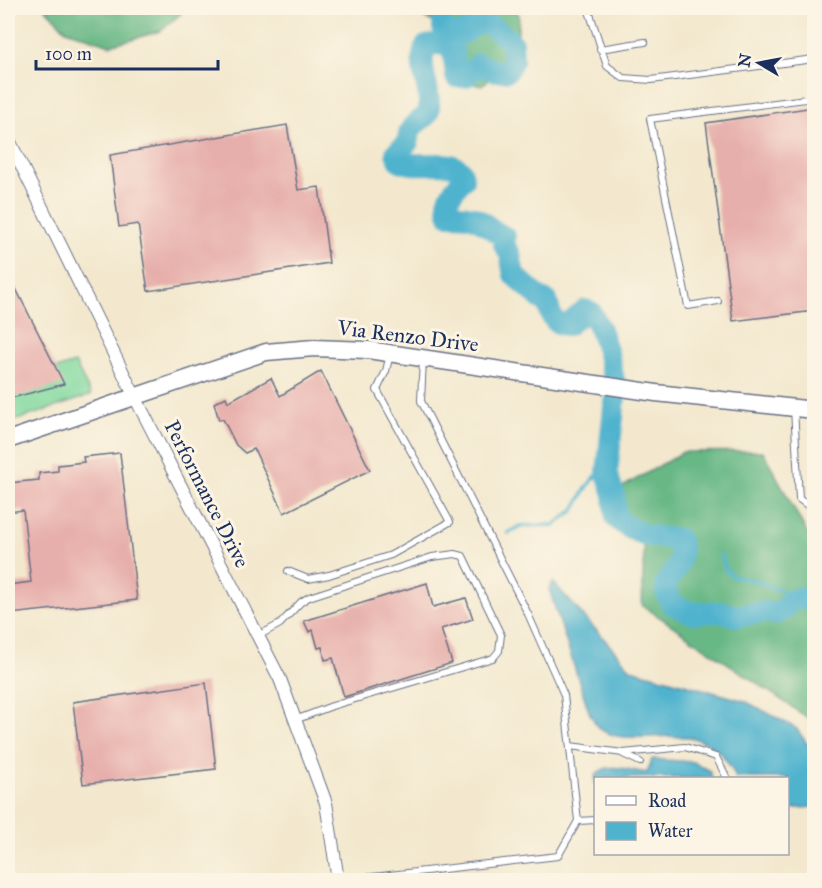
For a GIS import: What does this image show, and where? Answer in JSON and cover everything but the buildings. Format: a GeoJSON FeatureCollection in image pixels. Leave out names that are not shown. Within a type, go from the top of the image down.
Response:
{"type":"FeatureCollection","features":[{"type":"Feature","properties":{"kind":"street","name":"Performance Drive"},"geometry":{"type":"LineString","coordinates":[[8,138],[135,397],[280,679],[326,803],[338,880]]}},
{"type":"Feature","properties":{"kind":"street","name":"Via Renzo Drive"},"geometry":{"type":"LineString","coordinates":[[8,440],[266,352],[314,348],[368,350],[656,393],[814,410]]}},
{"type":"Feature","properties":{"kind":"lane"},"geometry":{"type":"LineString","coordinates":[[588,8],[607,66],[623,78],[631,80],[651,80],[814,59]]}},
{"type":"Feature","properties":{"kind":"lane"},"geometry":{"type":"LineString","coordinates":[[600,49],[645,42]]}},
{"type":"Feature","properties":{"kind":"lane"},"geometry":{"type":"LineString","coordinates":[[718,302],[688,306],[650,119],[814,98]]}},
{"type":"Feature","properties":{"kind":"lane"},"geometry":{"type":"LineString","coordinates":[[288,571],[308,579],[329,575],[391,555],[450,522],[377,390],[386,371],[390,353]]}},
{"type":"Feature","properties":{"kind":"lane"},"geometry":{"type":"LineString","coordinates":[[346,880],[558,856],[578,821],[564,695],[528,614],[422,401],[423,358]]}},
{"type":"Feature","properties":{"kind":"lane"},"geometry":{"type":"LineString","coordinates":[[794,408],[799,499],[814,510]]}},
{"type":"Feature","properties":{"kind":"lane"},"geometry":{"type":"LineString","coordinates":[[258,636],[280,624],[309,597],[432,557],[455,554],[464,556],[501,635],[502,645],[494,658],[332,706],[295,720]]}},
{"type":"Feature","properties":{"kind":"lane"},"geometry":{"type":"LineString","coordinates":[[570,746],[623,753],[685,747],[716,758],[726,777]]}},
{"type":"Feature","properties":{"kind":"lane"},"geometry":{"type":"LineString","coordinates":[[623,753],[640,762]]}},
{"type":"Feature","properties":{"kind":"lane"},"geometry":{"type":"LineString","coordinates":[[578,821],[594,820]]}},
{"type":"Feature","properties":{"kind":"green space"},"geometry":{"type":"Polygon","coordinates":[[[45,8],[187,8],[161,31],[110,45],[66,30],[45,8]]]}},
{"type":"Feature","properties":{"kind":"green space"},"geometry":{"type":"Polygon","coordinates":[[[411,8],[514,8],[519,15],[516,57],[481,86],[457,79],[451,67],[454,43],[447,28],[422,17],[411,8]]]}},
{"type":"Feature","properties":{"kind":"green space"},"geometry":{"type":"Polygon","coordinates":[[[75,363],[91,395],[8,423],[8,384],[75,363]]]}},
{"type":"Feature","properties":{"kind":"green space"},"geometry":{"type":"Polygon","coordinates":[[[763,451],[814,543],[814,722],[642,605],[644,548],[614,492],[683,452],[763,451]]]}},
{"type":"Feature","properties":{"kind":"water"},"geometry":{"type":"Polygon","coordinates":[[[553,582],[631,669],[745,701],[796,728],[814,753],[814,807],[789,809],[789,777],[736,777],[725,759],[712,746],[696,739],[679,736],[626,737],[611,735],[599,728],[589,712],[549,589],[553,582]]]}},
{"type":"Feature","properties":{"kind":"water"},"geometry":{"type":"Polygon","coordinates":[[[652,759],[693,762],[710,771],[712,777],[595,777],[605,768],[612,767],[647,773],[652,759]]]}},
{"type":"Feature","properties":{"kind":"waterway"},"geometry":{"type":"LineString","coordinates":[[443,8],[443,28],[446,35],[458,35],[476,24],[488,24],[512,43],[513,60],[507,71],[494,71],[479,64],[465,77],[456,77],[453,50],[440,44],[426,46],[423,53],[423,68],[429,100],[428,113],[414,125],[408,142],[396,153],[400,161],[408,164],[448,165],[461,171],[463,179],[449,200],[450,215],[475,218],[505,237],[504,245],[510,254],[514,275],[541,299],[547,301],[551,315],[559,324],[568,325],[585,310],[591,312],[600,329],[616,388],[607,473],[614,495],[616,518],[637,532],[678,539],[680,557],[666,583],[666,592],[672,604],[692,613],[721,612],[737,616],[764,612],[776,614],[790,601],[798,598],[808,598],[814,604]]}},
{"type":"Feature","properties":{"kind":"waterway"},"geometry":{"type":"LineString","coordinates":[[508,533],[520,526],[554,525],[574,510],[595,477],[607,473]]}},
{"type":"Feature","properties":{"kind":"waterway"},"geometry":{"type":"LineString","coordinates":[[721,555],[726,570],[733,576],[758,581],[798,598]]}}]}
